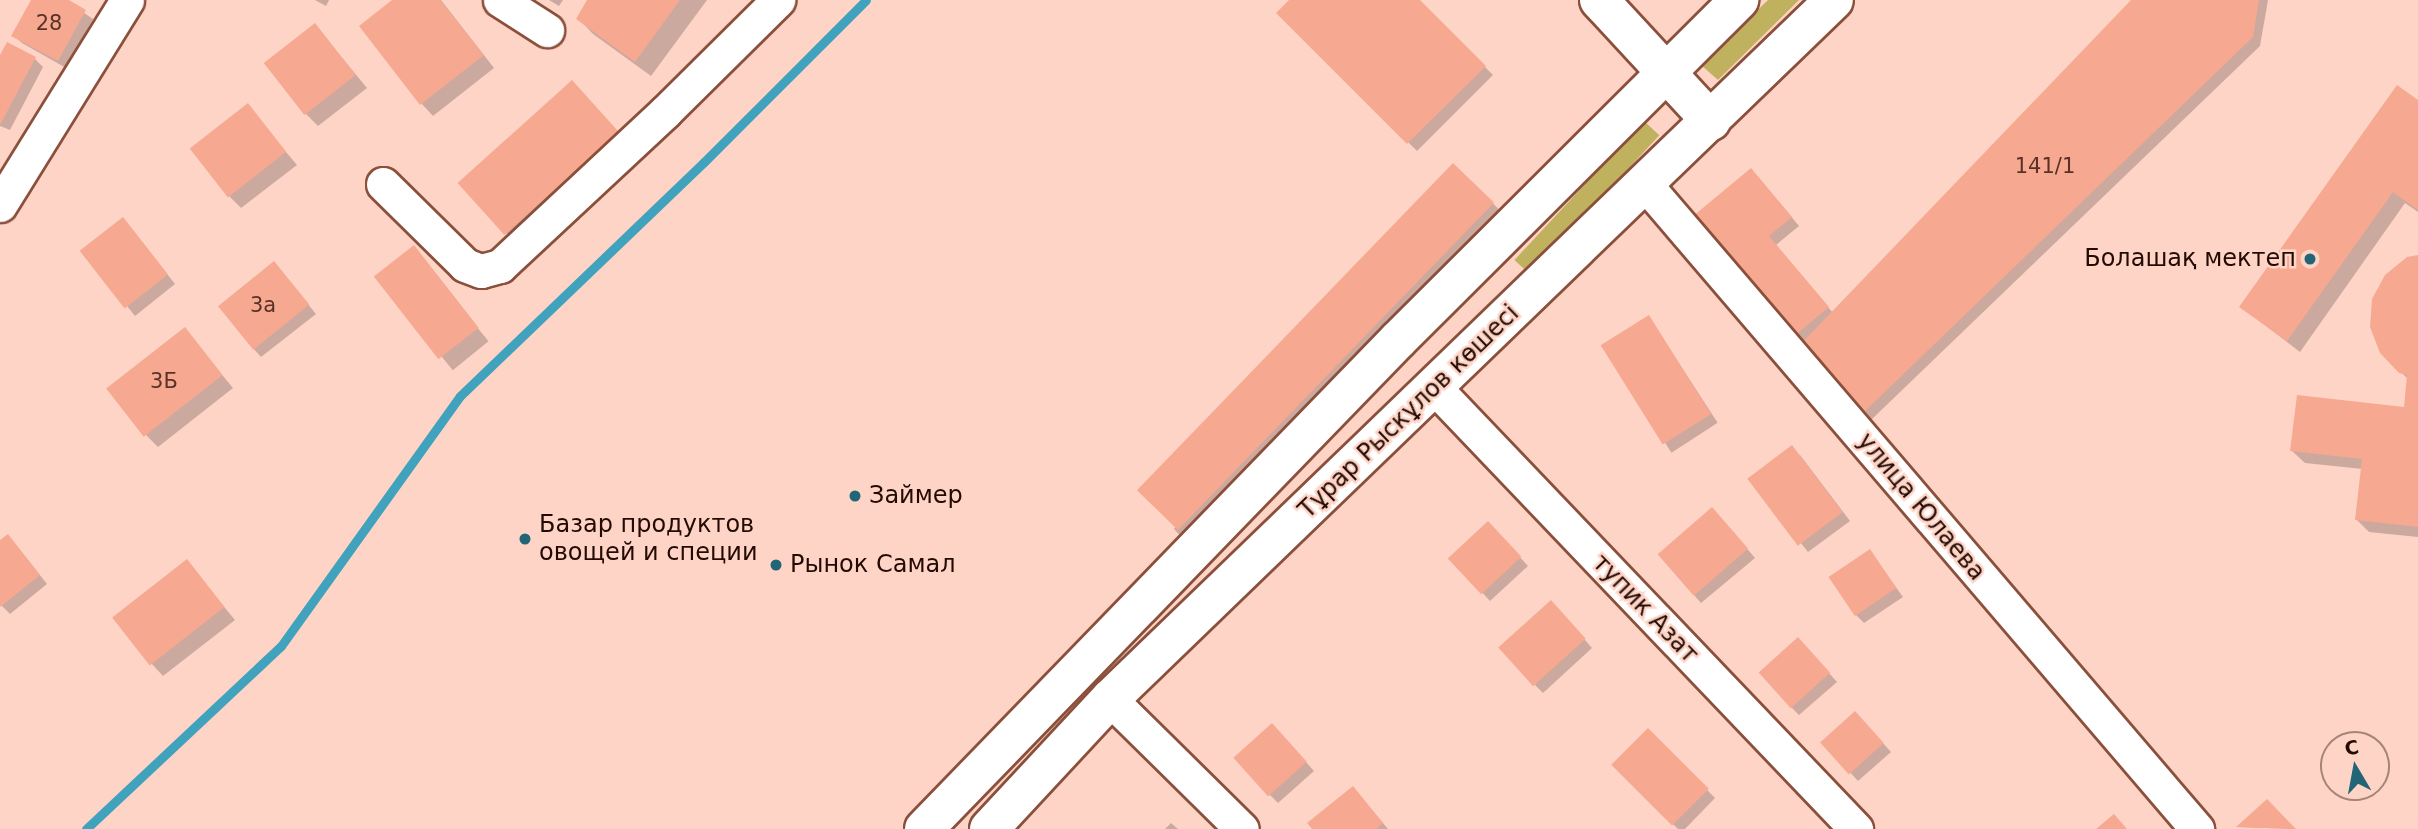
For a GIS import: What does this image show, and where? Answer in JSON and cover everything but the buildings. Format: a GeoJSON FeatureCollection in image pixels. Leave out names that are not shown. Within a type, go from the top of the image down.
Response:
{"type":"FeatureCollection","features":[{"type":"Feature","properties":{"kind":"main road"},"geometry":{"type":"LineString","coordinates":[[1599,0],[1711,121]]}},
{"type":"Feature","properties":{"kind":"main road"},"geometry":{"type":"LineString","coordinates":[[924,829],[1398,340],[1739,0]]}},
{"type":"Feature","properties":{"kind":"main road","name":"Тұрар Рыскұлов көшесі"},"geometry":{"type":"LineString","coordinates":[[989,829],[1110,699],[1646,185],[1834,0]]}},
{"type":"Feature","properties":{"kind":"street"},"geometry":{"type":"LineString","coordinates":[[0,205],[127,0]]}},
{"type":"Feature","properties":{"kind":"street"},"geometry":{"type":"LineString","coordinates":[[500,0],[547,30]]}},
{"type":"Feature","properties":{"kind":"street"},"geometry":{"type":"LineString","coordinates":[[383,184],[465,265],[481,271],[500,266],[666,111],[778,0]]}},
{"type":"Feature","properties":{"kind":"street","name":"улица Юлаева"},"geometry":{"type":"LineString","coordinates":[[1646,185],[2197,829]]}},
{"type":"Feature","properties":{"kind":"street","name":"тупик Азат"},"geometry":{"type":"LineString","coordinates":[[1435,388],[1856,829]]}},
{"type":"Feature","properties":{"kind":"street"},"geometry":{"type":"LineString","coordinates":[[1110,699],[1242,829]]}},
{"type":"Feature","properties":{"kind":"shaded area"},"geometry":{"type":"Polygon","coordinates":[[[1768,0],[1799,0],[1718,80],[1701,65],[1768,0]]]}},
{"type":"Feature","properties":{"kind":"shaded area"},"geometry":{"type":"Polygon","coordinates":[[[1644,121],[1659,135],[1530,274],[1514,260],[1644,121]]]}},
{"type":"Feature","properties":{"kind":"waterway"},"geometry":{"type":"LineString","coordinates":[[86,829],[281,646],[460,396],[704,162],[866,0]]}},
{"type":"Feature","properties":{"kind":"place","name":"Болашақ мектеп"},"geometry":{"type":"Point","coordinates":[2310,259]}},
{"type":"Feature","properties":{"kind":"place","name":"Займер"},"geometry":{"type":"Point","coordinates":[855,496]}},
{"type":"Feature","properties":{"kind":"place","name":"Базар продуктов овощей и специи"},"geometry":{"type":"Point","coordinates":[525,539]}},
{"type":"Feature","properties":{"kind":"place","name":"Рынок Самал"},"geometry":{"type":"Point","coordinates":[776,565]}}]}
